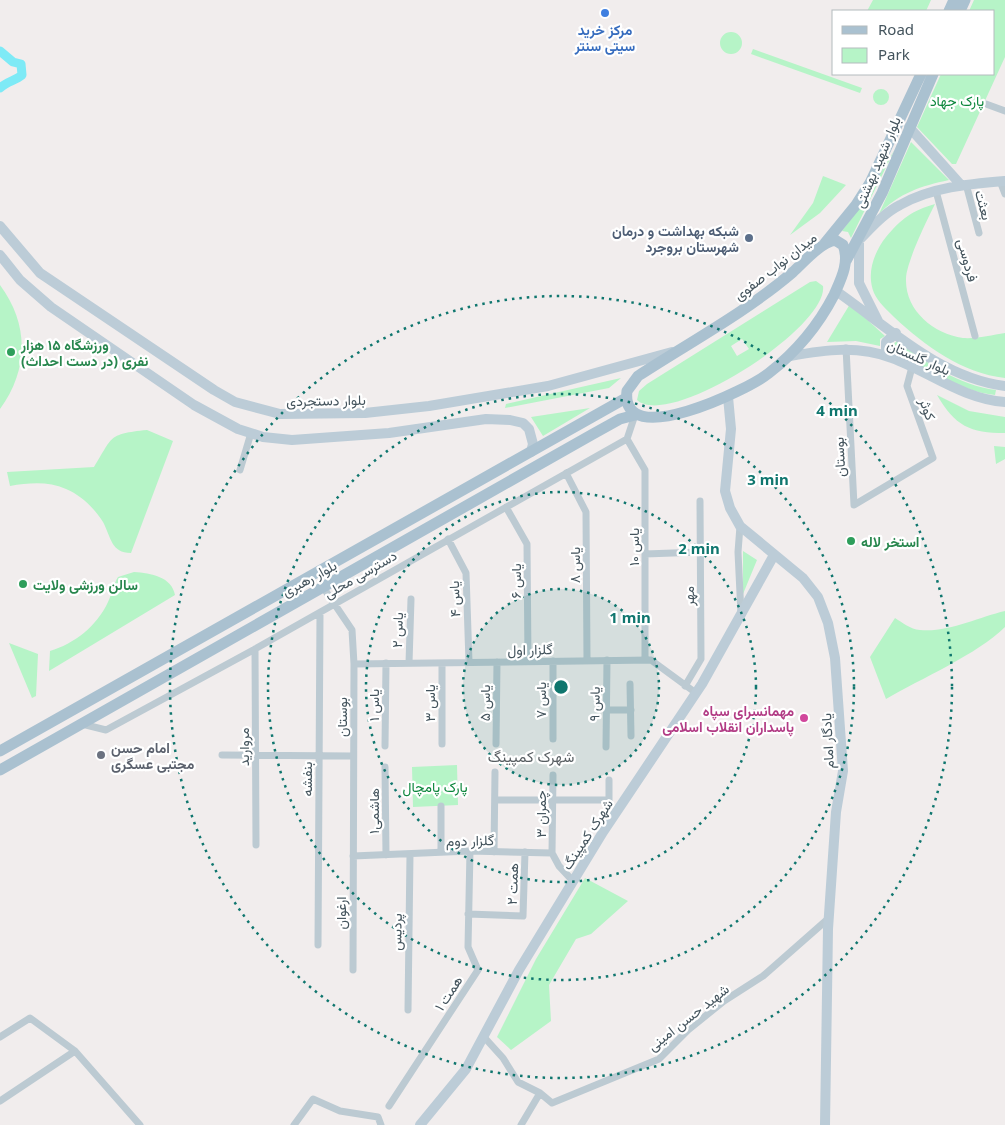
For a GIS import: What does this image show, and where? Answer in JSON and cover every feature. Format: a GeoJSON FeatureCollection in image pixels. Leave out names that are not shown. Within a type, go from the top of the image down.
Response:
{"type":"FeatureCollection","features":[{"type":"Feature","properties":{"kind":"main road","name":"بلوار شهید بهشتی"},"geometry":{"type":"LineString","coordinates":[[824,244],[856,205],[870,184],[921,75]]}},
{"type":"Feature","properties":{"kind":"main road","name":"بلوار شهید بهشتی"},"geometry":{"type":"LineString","coordinates":[[846,261],[859,240],[882,193],[932,75]]}},
{"type":"Feature","properties":{"kind":"main road"},"geometry":{"type":"LineString","coordinates":[[909,127],[964,185]]}},
{"type":"Feature","properties":{"kind":"main road"},"geometry":{"type":"LineString","coordinates":[[878,320],[859,283],[859,240],[899,205],[936,191],[964,185],[1002,181]]}},
{"type":"Feature","properties":{"kind":"main road","name":"بلوار دستجردی"},"geometry":{"type":"LineString","coordinates":[[0,226],[40,273],[75,298],[235,402],[280,414],[365,414],[498,396],[548,386],[678,350]]}},
{"type":"Feature","properties":{"kind":"main road","name":"میدان نواب صفوی"},"geometry":{"type":"LineString","coordinates":[[626,398],[631,382],[638,376],[736,315],[790,274],[824,244],[835,240],[843,245],[846,261]]}},
{"type":"Feature","properties":{"kind":"main road"},"geometry":{"type":"LineString","coordinates":[[0,254],[20,280],[51,307],[218,420],[251,433],[292,440],[389,433],[486,419],[510,420],[523,423],[529,429],[533,444],[530,452]]}},
{"type":"Feature","properties":{"kind":"main road"},"geometry":{"type":"LineString","coordinates":[[626,398],[628,408],[635,415],[645,418],[704,406],[753,385],[790,356],[814,329],[836,290],[846,261]]}},
{"type":"Feature","properties":{"kind":"main road","name":"بلوار گلستان"},"geometry":{"type":"LineString","coordinates":[[836,290],[896,334],[951,370],[973,380],[1000,385]]}},
{"type":"Feature","properties":{"kind":"main road"},"geometry":{"type":"LineString","coordinates":[[889,357],[886,351],[886,342],[896,334]]}},
{"type":"Feature","properties":{"kind":"main road","name":"بلوار گلستان"},"geometry":{"type":"LineString","coordinates":[[790,356],[846,348],[889,357],[968,394],[993,401],[1005,402]]}},
{"type":"Feature","properties":{"kind":"main road"},"geometry":{"type":"LineString","coordinates":[[993,401],[1001,393],[1000,385]]}},
{"type":"Feature","properties":{"kind":"main road","name":"یادگار امام"},"geometry":{"type":"LineString","coordinates":[[728,397],[731,429],[725,491],[730,508],[740,526],[803,578],[818,597],[828,623],[835,658],[843,771],[836,812],[829,918],[825,1125]]}},
{"type":"Feature","properties":{"kind":"main road","name":"بلوار رهبری"},"geometry":{"type":"LineString","coordinates":[[0,751],[626,398]]}},
{"type":"Feature","properties":{"kind":"main road","name":"بلوار رهبری"},"geometry":{"type":"LineString","coordinates":[[0,770],[593,434],[620,419],[635,415]]}},
{"type":"Feature","properties":{"kind":"main road","name":"شهرک کمپینگ"},"geometry":{"type":"LineString","coordinates":[[420,1125],[466,1069],[519,970],[603,832],[696,694],[774,555]]}},
{"type":"Feature","properties":{"kind":"street"},"geometry":{"type":"LineString","coordinates":[[986,104],[1005,112]]}},
{"type":"Feature","properties":{"kind":"street"},"geometry":{"type":"LineString","coordinates":[[1002,181],[1005,194]]}},
{"type":"Feature","properties":{"kind":"street","name":"بعثت"},"geometry":{"type":"LineString","coordinates":[[964,185],[979,232]]}},
{"type":"Feature","properties":{"kind":"street","name":"فردوسی"},"geometry":{"type":"LineString","coordinates":[[936,191],[975,336]]}},
{"type":"Feature","properties":{"kind":"street","name":"بوستان"},"geometry":{"type":"LineString","coordinates":[[846,348],[854,505],[933,458]]}},
{"type":"Feature","properties":{"kind":"street","name":"کوثر"},"geometry":{"type":"LineString","coordinates":[[912,367],[907,386],[933,458]]}},
{"type":"Feature","properties":{"kind":"street"},"geometry":{"type":"LineString","coordinates":[[627,439],[635,415]]}},
{"type":"Feature","properties":{"kind":"street"},"geometry":{"type":"LineString","coordinates":[[240,470],[251,433]]}},
{"type":"Feature","properties":{"kind":"street","name":"دسترسی محلی"},"geometry":{"type":"LineString","coordinates":[[81,724],[106,730],[255,649],[333,603],[627,439]]}},
{"type":"Feature","properties":{"kind":"street","name":"یاس ۱۰"},"geometry":{"type":"LineString","coordinates":[[627,439],[645,470],[646,660]]}},
{"type":"Feature","properties":{"kind":"street","name":"یاس ۸"},"geometry":{"type":"LineString","coordinates":[[566,473],[586,512],[586,660]]}},
{"type":"Feature","properties":{"kind":"street","name":"مهر"},"geometry":{"type":"LineString","coordinates":[[685,686],[702,659],[700,501]]}},
{"type":"Feature","properties":{"kind":"street","name":"یاس ۶"},"geometry":{"type":"LineString","coordinates":[[506,507],[527,544],[528,661]]}},
{"type":"Feature","properties":{"kind":"street"},"geometry":{"type":"LineString","coordinates":[[740,526],[738,561],[741,614]]}},
{"type":"Feature","properties":{"kind":"street","name":"یاس ۴"},"geometry":{"type":"LineString","coordinates":[[448,539],[466,574],[469,662]]}},
{"type":"Feature","properties":{"kind":"street"},"geometry":{"type":"LineString","coordinates":[[645,554],[700,552]]}},
{"type":"Feature","properties":{"kind":"street","name":"بوستان"},"geometry":{"type":"LineString","coordinates":[[323,587],[352,630],[354,664],[353,856]]}},
{"type":"Feature","properties":{"kind":"street","name":"یاس ۲"},"geometry":{"type":"LineString","coordinates":[[409,663],[411,599]]}},
{"type":"Feature","properties":{"kind":"street","name":"بنفشه"},"geometry":{"type":"LineString","coordinates":[[318,945],[320,612]]}},
{"type":"Feature","properties":{"kind":"street","name":"مروارید"},"geometry":{"type":"LineString","coordinates":[[255,649],[256,845]]}},
{"type":"Feature","properties":{"kind":"street","name":"یاس ۹"},"geometry":{"type":"LineString","coordinates":[[606,747],[607,660]]}},
{"type":"Feature","properties":{"kind":"street"},"geometry":{"type":"LineString","coordinates":[[646,660],[651,660],[696,694]]}},
{"type":"Feature","properties":{"kind":"street","name":"گلزار اول"},"geometry":{"type":"LineString","coordinates":[[354,664],[646,660]]}},
{"type":"Feature","properties":{"kind":"street","name":"یاس ۷"},"geometry":{"type":"LineString","coordinates":[[553,661],[553,739]]}},
{"type":"Feature","properties":{"kind":"street","name":"یاس ۵"},"geometry":{"type":"LineString","coordinates":[[496,662],[496,744]]}},
{"type":"Feature","properties":{"kind":"street","name":"یاس ۱"},"geometry":{"type":"LineString","coordinates":[[385,746],[386,663]]}},
{"type":"Feature","properties":{"kind":"street","name":"یاس ۳"},"geometry":{"type":"LineString","coordinates":[[442,663],[442,744]]}},
{"type":"Feature","properties":{"kind":"street"},"geometry":{"type":"LineString","coordinates":[[630,684],[631,736]]}},
{"type":"Feature","properties":{"kind":"street"},"geometry":{"type":"LineString","coordinates":[[606,710],[631,710]]}},
{"type":"Feature","properties":{"kind":"street"},"geometry":{"type":"LineString","coordinates":[[222,755],[353,756]]}},
{"type":"Feature","properties":{"kind":"street","name":"هاشمی۱"},"geometry":{"type":"LineString","coordinates":[[385,767],[386,855]]}},
{"type":"Feature","properties":{"kind":"street"},"geometry":{"type":"LineString","coordinates":[[494,852],[495,772]]}},
{"type":"Feature","properties":{"kind":"street","name":"چمران ۳"},"geometry":{"type":"LineString","coordinates":[[552,775],[552,853]]}},
{"type":"Feature","properties":{"kind":"street"},"geometry":{"type":"LineString","coordinates":[[495,800],[609,800],[609,780]]}},
{"type":"Feature","properties":{"kind":"street"},"geometry":{"type":"LineString","coordinates":[[441,806],[441,852]]}},
{"type":"Feature","properties":{"kind":"street","name":"گلزار دوم"},"geometry":{"type":"LineString","coordinates":[[353,856],[470,851],[552,853]]}},
{"type":"Feature","properties":{"kind":"street","name":"همت ۱"},"geometry":{"type":"LineString","coordinates":[[389,1106],[478,970],[468,947],[470,851]]}},
{"type":"Feature","properties":{"kind":"street","name":"همت ۲"},"geometry":{"type":"LineString","coordinates":[[468,914],[523,916],[525,852]]}},
{"type":"Feature","properties":{"kind":"street"},"geometry":{"type":"LineString","coordinates":[[552,853],[559,866],[574,881]]}},
{"type":"Feature","properties":{"kind":"street","name":"پردیس"},"geometry":{"type":"LineString","coordinates":[[408,1010],[410,854]]}},
{"type":"Feature","properties":{"kind":"street","name":"ارغوان"},"geometry":{"type":"LineString","coordinates":[[353,856],[353,970]]}},
{"type":"Feature","properties":{"kind":"street","name":"شهید حسن امینی"},"geometry":{"type":"LineString","coordinates":[[484,1037],[503,1058],[518,1082],[540,1093],[552,1103],[658,1059],[688,1030],[724,1001],[763,976],[829,918]]}},
{"type":"Feature","properties":{"kind":"street"},"geometry":{"type":"LineString","coordinates":[[0,1037],[30,1018],[75,1051],[140,1125]]}},
{"type":"Feature","properties":{"kind":"street"},"geometry":{"type":"LineString","coordinates":[[0,1101],[75,1051]]}},
{"type":"Feature","properties":{"kind":"street"},"geometry":{"type":"LineString","coordinates":[[521,1125],[540,1093]]}},
{"type":"Feature","properties":{"kind":"street"},"geometry":{"type":"LineString","coordinates":[[294,1125],[313,1099],[340,1111],[378,1117],[381,1125]]}},
{"type":"Feature","properties":{"kind":"green space"},"geometry":{"type":"Polygon","coordinates":[[[873,0],[931,0],[926,10],[868,10],[873,0]]]}},
{"type":"Feature","properties":{"kind":"green space","name":"پارک جهاد"},"geometry":{"type":"Polygon","coordinates":[[[974,0],[1005,0],[1005,57],[956,164],[952,164],[917,127],[941,75],[995,75],[995,10],[969,10],[974,0]]]}},
{"type":"Feature","properties":{"kind":"green space"},"geometry":{"type":"Polygon","coordinates":[[[731,32],[739,35],[742,43],[739,51],[731,54],[723,51],[720,43],[723,35],[731,32]]]}},
{"type":"Feature","properties":{"kind":"green space"},"geometry":{"type":"Polygon","coordinates":[[[753,49],[862,88],[860,93],[751,54],[753,49]]]}},
{"type":"Feature","properties":{"kind":"green space"},"geometry":{"type":"Polygon","coordinates":[[[881,89],[887,91],[889,97],[887,103],[881,105],[875,103],[873,97],[875,91],[881,89]]]}},
{"type":"Feature","properties":{"kind":"green space"},"geometry":{"type":"Polygon","coordinates":[[[911,142],[949,180],[911,191],[894,201],[879,214],[911,142]]]}},
{"type":"Feature","properties":{"kind":"green space"},"geometry":{"type":"Polygon","coordinates":[[[895,149],[851,238],[848,232],[842,231],[860,207],[895,149]]]}},
{"type":"Feature","properties":{"kind":"green space"},"geometry":{"type":"Polygon","coordinates":[[[823,176],[846,185],[820,213],[790,235],[813,203],[823,176]]]}},
{"type":"Feature","properties":{"kind":"green space"},"geometry":{"type":"Polygon","coordinates":[[[935,204],[909,263],[906,279],[910,301],[923,319],[952,336],[973,338],[1005,333],[1005,378],[989,375],[959,364],[931,348],[894,317],[880,303],[874,293],[871,278],[872,263],[886,237],[908,216],[920,209],[935,204]]]}},
{"type":"Feature","properties":{"kind":"green space"},"geometry":{"type":"Polygon","coordinates":[[[816,281],[823,286],[818,304],[801,325],[775,348],[745,370],[712,388],[681,401],[655,405],[637,400],[639,391],[647,384],[810,282],[816,281]],[[742,339],[731,346],[737,356],[749,349],[742,339]]]}},
{"type":"Feature","properties":{"kind":"green space","name":"ورزشگاه ۱۵ هزار نفری (در دست احداث)"},"geometry":{"type":"Polygon","coordinates":[[[0,285],[10,300],[16,315],[22,347],[16,378],[10,394],[0,409],[0,285]]]}},
{"type":"Feature","properties":{"kind":"green space"},"geometry":{"type":"Polygon","coordinates":[[[850,304],[885,336],[880,339],[880,346],[856,341],[827,342],[850,304]]]}},
{"type":"Feature","properties":{"kind":"green space"},"geometry":{"type":"Polygon","coordinates":[[[897,341],[931,365],[956,378],[969,384],[996,390],[995,395],[982,393],[955,384],[892,351],[892,345],[897,341]]]}},
{"type":"Feature","properties":{"kind":"green space"},"geometry":{"type":"Polygon","coordinates":[[[621,378],[609,388],[505,408],[506,404],[621,378]]]}},
{"type":"Feature","properties":{"kind":"green space"},"geometry":{"type":"Polygon","coordinates":[[[937,395],[969,411],[1005,417],[1005,433],[993,433],[965,426],[950,414],[937,395]]]}},
{"type":"Feature","properties":{"kind":"green space"},"geometry":{"type":"Polygon","coordinates":[[[590,408],[543,436],[531,417],[590,408]]]}},
{"type":"Feature","properties":{"kind":"green space"},"geometry":{"type":"Polygon","coordinates":[[[147,430],[173,441],[131,553],[124,552],[115,547],[96,512],[72,492],[59,486],[45,484],[10,486],[7,472],[94,467],[113,439],[125,433],[147,430]]]}},
{"type":"Feature","properties":{"kind":"green space"},"geometry":{"type":"Polygon","coordinates":[[[994,446],[1005,447],[1005,459],[996,464],[994,446]]]}},
{"type":"Feature","properties":{"kind":"green space"},"geometry":{"type":"Polygon","coordinates":[[[743,551],[757,560],[743,594],[743,551]]]}},
{"type":"Feature","properties":{"kind":"green space"},"geometry":{"type":"Polygon","coordinates":[[[134,572],[160,577],[170,584],[175,595],[49,671],[50,651],[68,644],[84,633],[103,611],[118,577],[134,572]]]}},
{"type":"Feature","properties":{"kind":"green space"},"geometry":{"type":"Polygon","coordinates":[[[1005,611],[1005,627],[994,637],[980,647],[886,699],[870,657],[895,618],[907,626],[920,630],[930,630],[952,627],[1005,611]]]}},
{"type":"Feature","properties":{"kind":"green space"},"geometry":{"type":"Polygon","coordinates":[[[9,643],[38,654],[36,696],[32,698],[9,643]]]}},
{"type":"Feature","properties":{"kind":"green space","name":"پارک پامچال"},"geometry":{"type":"Polygon","coordinates":[[[457,765],[458,805],[413,807],[412,767],[457,765]]]}},
{"type":"Feature","properties":{"kind":"green space"},"geometry":{"type":"Polygon","coordinates":[[[585,878],[628,901],[591,934],[576,939],[549,985],[551,1021],[511,1050],[497,1037],[536,959],[585,878]]]}},
{"type":"Feature","properties":{"kind":"waterway"},"geometry":{"type":"LineString","coordinates":[[0,51],[13,62],[21,64],[22,75],[0,88]]}},
{"type":"Feature","properties":{"kind":"place","name":"مرکز خرید سیتی سنتر"},"geometry":{"type":"Point","coordinates":[605,13]}},
{"type":"Feature","properties":{"kind":"place","name":"شبکه بهداشت و درمان شهرستان بروجرد"},"geometry":{"type":"Point","coordinates":[749,238]}},
{"type":"Feature","properties":{"kind":"place","name":"ورزشگاه ۱۵ هزار نفری (در دست احداث)"},"geometry":{"type":"Point","coordinates":[11,352]}},
{"type":"Feature","properties":{"kind":"place","name":"استخر لاله"},"geometry":{"type":"Point","coordinates":[851,541]}},
{"type":"Feature","properties":{"kind":"place","name":"سالن ورزشی ولایت"},"geometry":{"type":"Point","coordinates":[23,584]}},
{"type":"Feature","properties":{"kind":"place","name":"مهمانسرای سپاه پاسداران انقلاب اسلامی"},"geometry":{"type":"Point","coordinates":[804,718]}},
{"type":"Feature","properties":{"kind":"place","name":"امام حسن مجتبی عسگری"},"geometry":{"type":"Point","coordinates":[101,755]}},
{"type":"Feature","properties":{"kind":"district","name":"شهرک کمپینگ"},"geometry":{"type":"Point","coordinates":[531,756]}}]}
